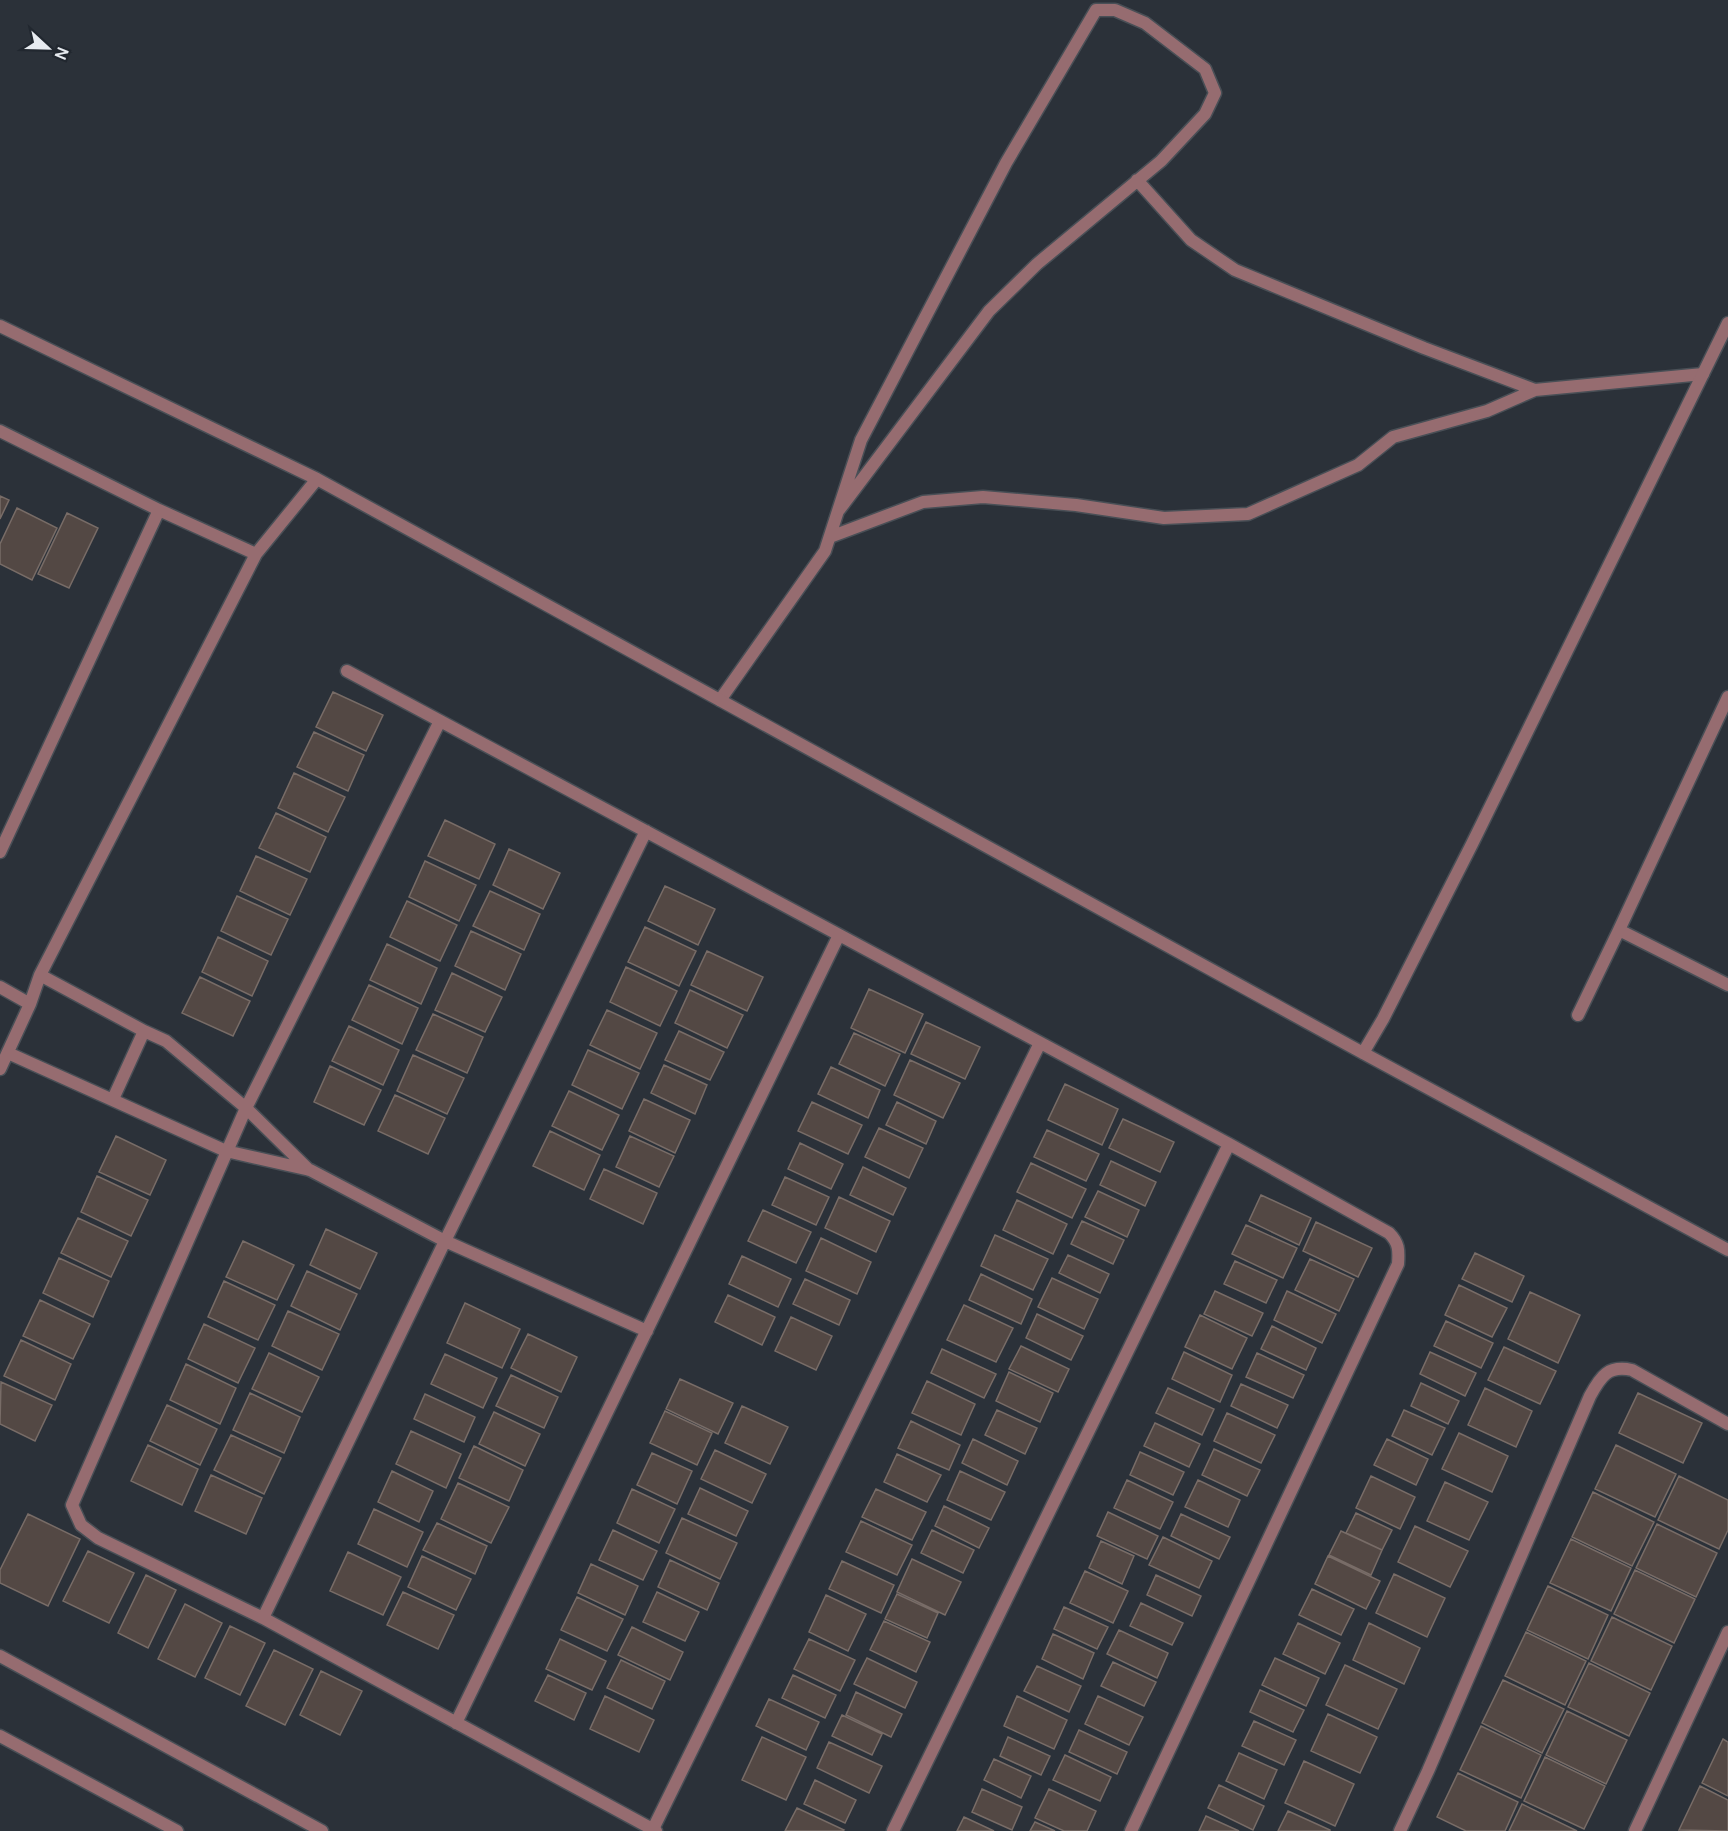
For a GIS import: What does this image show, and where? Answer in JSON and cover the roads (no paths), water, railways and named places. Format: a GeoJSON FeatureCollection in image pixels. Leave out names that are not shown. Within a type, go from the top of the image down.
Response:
{"type":"FeatureCollection","features":[{"type":"Feature","properties":{"kind":"street"},"geometry":{"type":"LineString","coordinates":[[720,700],[825,551],[861,440],[1006,163],[1096,10],[1115,10],[1145,23],[1205,69],[1215,93],[1204,114],[1161,161],[1037,264],[989,311],[839,510]]}},
{"type":"Feature","properties":{"kind":"street"},"geometry":{"type":"LineString","coordinates":[[1137,180],[1191,240],[1235,270],[1424,348],[1535,390]]}},
{"type":"Feature","properties":{"kind":"street"},"geometry":{"type":"LineString","coordinates":[[1363,1053],[1383,1019],[1472,844],[1728,323]]}},
{"type":"Feature","properties":{"kind":"street"},"geometry":{"type":"LineString","coordinates":[[0,326],[317,480],[1363,1053],[1728,1250]]}},
{"type":"Feature","properties":{"kind":"street"},"geometry":{"type":"LineString","coordinates":[[830,537],[923,502],[983,497],[1076,505],[1164,518],[1248,514],[1358,465],[1393,437],[1486,411],[1535,390],[1703,374]]}},
{"type":"Feature","properties":{"kind":"street"},"geometry":{"type":"LineString","coordinates":[[0,431],[159,510],[256,554]]}},
{"type":"Feature","properties":{"kind":"street"},"geometry":{"type":"LineString","coordinates":[[0,1069],[30,1004],[40,975],[256,554],[317,480]]}},
{"type":"Feature","properties":{"kind":"street"},"geometry":{"type":"LineString","coordinates":[[0,852],[159,510]]}},
{"type":"Feature","properties":{"kind":"street"},"geometry":{"type":"LineString","coordinates":[[347,670],[1229,1144],[1389,1233],[1396,1240],[1399,1248],[1398,1264],[1131,1831]]}},
{"type":"Feature","properties":{"kind":"street"},"geometry":{"type":"LineString","coordinates":[[1578,1015],[1728,697]]}},
{"type":"Feature","properties":{"kind":"street"},"geometry":{"type":"LineString","coordinates":[[440,721],[246,1108],[72,1505],[81,1525],[98,1538],[263,1618],[654,1830],[1040,1043]]}},
{"type":"Feature","properties":{"kind":"street"},"geometry":{"type":"LineString","coordinates":[[263,1618],[646,831]]}},
{"type":"Feature","properties":{"kind":"street"},"geometry":{"type":"LineString","coordinates":[[1619,930],[1728,985]]}},
{"type":"Feature","properties":{"kind":"street"},"geometry":{"type":"LineString","coordinates":[[456,1723],[839,935]]}},
{"type":"Feature","properties":{"kind":"street"},"geometry":{"type":"LineString","coordinates":[[40,975],[166,1041],[246,1108],[310,1170]]}},
{"type":"Feature","properties":{"kind":"street"},"geometry":{"type":"LineString","coordinates":[[0,987],[30,1004]]}},
{"type":"Feature","properties":{"kind":"street"},"geometry":{"type":"LineString","coordinates":[[114,1099],[144,1031]]}},
{"type":"Feature","properties":{"kind":"street"},"geometry":{"type":"LineString","coordinates":[[8,1053],[226,1151],[310,1170],[445,1241],[646,1331]]}},
{"type":"Feature","properties":{"kind":"street"},"geometry":{"type":"LineString","coordinates":[[893,1831],[1229,1144]]}},
{"type":"Feature","properties":{"kind":"street"},"geometry":{"type":"LineString","coordinates":[[1400,1831],[1597,1384],[1608,1372],[1620,1367],[1632,1370],[1728,1424]]}},
{"type":"Feature","properties":{"kind":"street"},"geometry":{"type":"LineString","coordinates":[[1635,1831],[1728,1632]]}},
{"type":"Feature","properties":{"kind":"street"},"geometry":{"type":"LineString","coordinates":[[0,1656],[322,1831]]}},
{"type":"Feature","properties":{"kind":"street"},"geometry":{"type":"LineString","coordinates":[[0,1736],[177,1831]]}}]}
